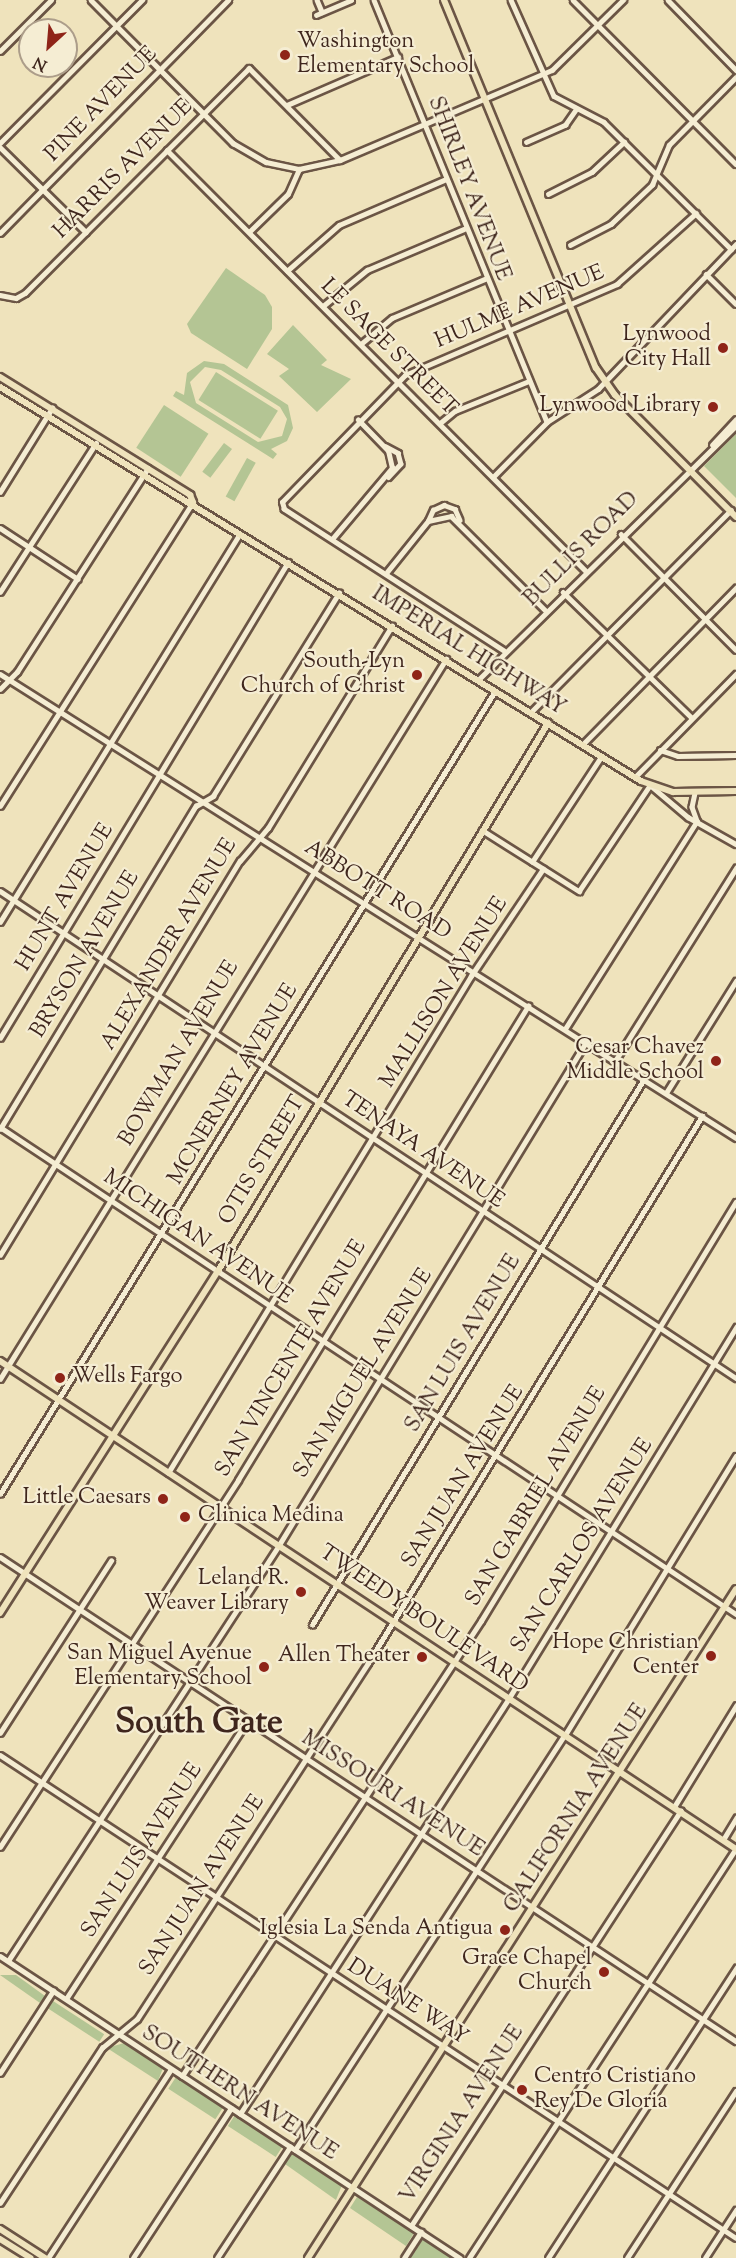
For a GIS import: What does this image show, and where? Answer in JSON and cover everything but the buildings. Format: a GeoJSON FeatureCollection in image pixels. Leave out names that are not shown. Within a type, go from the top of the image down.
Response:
{"type":"FeatureCollection","features":[{"type":"Feature","properties":{"kind":"main road"},"geometry":{"type":"LineString","coordinates":[[444,0],[603,380],[736,517]]}},
{"type":"Feature","properties":{"kind":"main road","name":"IMPERIAL HIGHWAY"},"geometry":{"type":"LineString","coordinates":[[0,377],[101,437],[190,495],[192,502]]}},
{"type":"Feature","properties":{"kind":"main road","name":"IMPERIAL HIGHWAY"},"geometry":{"type":"LineString","coordinates":[[0,387],[143,476],[241,532],[635,777],[650,785],[695,793],[736,791]]}},
{"type":"Feature","properties":{"kind":"main road","name":"OTIS STREET"},"geometry":{"type":"LineString","coordinates":[[0,1613],[218,1271],[417,936],[548,723]]}},
{"type":"Feature","properties":{"kind":"main road","name":"TWEEDY BOULEVARD"},"geometry":{"type":"LineString","coordinates":[[0,1361],[736,1849]]}},
{"type":"Feature","properties":{"kind":"main road","name":"CALIFORNIA AVENUE"},"geometry":{"type":"LineString","coordinates":[[308,2258],[623,1773],[736,1589]]}},
{"type":"Feature","properties":{"kind":"main road"},"geometry":{"type":"LineString","coordinates":[[0,2229],[46,2258]]}},
{"type":"Feature","properties":{"kind":"main road"},"geometry":{"type":"LineString","coordinates":[[0,2239],[30,2258]]}},
{"type":"Feature","properties":{"kind":"street"},"geometry":{"type":"LineString","coordinates":[[0,51],[51,0]]}},
{"type":"Feature","properties":{"kind":"street"},"geometry":{"type":"LineString","coordinates":[[91,0],[204,113],[248,153],[299,169],[340,160],[426,126],[556,68],[623,0]]}},
{"type":"Feature","properties":{"kind":"street"},"geometry":{"type":"LineString","coordinates":[[86,232],[0,145],[142,0]]}},
{"type":"Feature","properties":{"kind":"street","name":"PINE AVENUE"},"geometry":{"type":"LineString","coordinates":[[0,233],[228,0]]}},
{"type":"Feature","properties":{"kind":"street"},"geometry":{"type":"LineString","coordinates":[[317,0],[322,12]]}},
{"type":"Feature","properties":{"kind":"street"},"geometry":{"type":"LineString","coordinates":[[316,15],[351,0]]}},
{"type":"Feature","properties":{"kind":"street","name":"SHIRLEY AVENUE"},"geometry":{"type":"LineString","coordinates":[[374,0],[426,126],[444,180],[484,279],[547,422]]}},
{"type":"Feature","properties":{"kind":"street"},"geometry":{"type":"LineString","coordinates":[[512,0],[554,96],[576,110],[599,118],[731,249]]}},
{"type":"Feature","properties":{"kind":"street"},"geometry":{"type":"LineString","coordinates":[[573,0],[736,164]]}},
{"type":"Feature","properties":{"kind":"street"},"geometry":{"type":"LineString","coordinates":[[668,0],[736,70]]}},
{"type":"Feature","properties":{"kind":"street"},"geometry":{"type":"LineString","coordinates":[[340,160],[287,105],[398,57]]}},
{"type":"Feature","properties":{"kind":"street","name":"HARRIS AVENUE"},"geometry":{"type":"LineString","coordinates":[[0,295],[21,296],[249,68],[287,105]]}},
{"type":"Feature","properties":{"kind":"street"},"geometry":{"type":"LineString","coordinates":[[570,245],[611,224],[657,176],[664,151],[736,77]]}},
{"type":"Feature","properties":{"kind":"street"},"geometry":{"type":"LineString","coordinates":[[526,142],[565,125],[576,110]]}},
{"type":"Feature","properties":{"kind":"street"},"geometry":{"type":"LineString","coordinates":[[548,194],[592,172],[624,142]]}},
{"type":"Feature","properties":{"kind":"street","name":"LE SAGE STREET"},"geometry":{"type":"LineString","coordinates":[[167,150],[585,570]]}},
{"type":"Feature","properties":{"kind":"street"},"geometry":{"type":"LineString","coordinates":[[249,232],[288,194],[299,169]]}},
{"type":"Feature","properties":{"kind":"street"},"geometry":{"type":"LineString","coordinates":[[287,271],[339,225],[444,180]]}},
{"type":"Feature","properties":{"kind":"street","name":"HULME AVENUE"},"geometry":{"type":"LineString","coordinates":[[333,538],[282,506],[293,487],[399,381],[627,278],[696,213]]}},
{"type":"Feature","properties":{"kind":"street"},"geometry":{"type":"LineString","coordinates":[[323,306],[367,270],[464,229]]}},
{"type":"Feature","properties":{"kind":"street"},"geometry":{"type":"LineString","coordinates":[[493,477],[547,422],[603,380],[736,244]]}},
{"type":"Feature","properties":{"kind":"street"},"geometry":{"type":"LineString","coordinates":[[706,274],[736,304]]}},
{"type":"Feature","properties":{"kind":"street"},"geometry":{"type":"LineString","coordinates":[[361,344],[392,318],[484,279]]}},
{"type":"Feature","properties":{"kind":"street"},"geometry":{"type":"LineString","coordinates":[[440,423],[455,411],[529,381]]}},
{"type":"Feature","properties":{"kind":"street"},"geometry":{"type":"LineString","coordinates":[[0,492],[52,408]]}},
{"type":"Feature","properties":{"kind":"street","name":"BULLIS ROAD"},"geometry":{"type":"LineString","coordinates":[[712,445],[736,419]]}},
{"type":"Feature","properties":{"kind":"street"},"geometry":{"type":"LineString","coordinates":[[358,420],[384,446],[392,462],[386,478]]}},
{"type":"Feature","properties":{"kind":"street","name":"BULLIS ROAD"},"geometry":{"type":"LineString","coordinates":[[478,680],[504,651],[688,467],[736,426]]}},
{"type":"Feature","properties":{"kind":"street"},"geometry":{"type":"LineString","coordinates":[[0,592],[101,437]]}},
{"type":"Feature","properties":{"kind":"street"},"geometry":{"type":"LineString","coordinates":[[384,446],[398,453],[401,464],[333,538],[504,651]]}},
{"type":"Feature","properties":{"kind":"street"},"geometry":{"type":"LineString","coordinates":[[0,688],[9,679],[78,579],[148,468]]}},
{"type":"Feature","properties":{"kind":"street"},"geometry":{"type":"LineString","coordinates":[[0,806],[192,502]]}},
{"type":"Feature","properties":{"kind":"street"},"geometry":{"type":"LineString","coordinates":[[387,572],[428,521],[434,510],[444,505],[455,509],[460,520],[545,610]]}},
{"type":"Feature","properties":{"kind":"street"},"geometry":{"type":"LineString","coordinates":[[531,712],[731,510]]}},
{"type":"Feature","properties":{"kind":"street"},"geometry":{"type":"LineString","coordinates":[[428,521],[443,515],[460,520]]}},
{"type":"Feature","properties":{"kind":"street"},"geometry":{"type":"LineString","coordinates":[[0,528],[78,579]]}},
{"type":"Feature","properties":{"kind":"street"},"geometry":{"type":"LineString","coordinates":[[0,922],[109,742],[241,532]]}},
{"type":"Feature","properties":{"kind":"street"},"geometry":{"type":"LineString","coordinates":[[621,534],[736,650]]}},
{"type":"Feature","properties":{"kind":"street","name":"HUNT AVENUE"},"geometry":{"type":"LineString","coordinates":[[0,1038],[158,773],[288,562]]}},
{"type":"Feature","properties":{"kind":"street"},"geometry":{"type":"LineString","coordinates":[[582,745],[736,588]]}},
{"type":"Feature","properties":{"kind":"street"},"geometry":{"type":"LineString","coordinates":[[563,592],[692,718]]}},
{"type":"Feature","properties":{"kind":"street","name":"BRYSON AVENUE"},"geometry":{"type":"LineString","coordinates":[[0,1128],[196,806],[213,796],[339,593]]}},
{"type":"Feature","properties":{"kind":"street","name":"ALEXANDER AVENUE"},"geometry":{"type":"LineString","coordinates":[[0,1255],[158,996],[392,626]]}},
{"type":"Feature","properties":{"kind":"street","name":"BOWMAN AVENUE"},"geometry":{"type":"LineString","coordinates":[[0,1379],[212,1033],[446,659]]}},
{"type":"Feature","properties":{"kind":"street","name":"ABBOTT ROAD"},"geometry":{"type":"LineString","coordinates":[[0,674],[736,1138]]}},
{"type":"Feature","properties":{"kind":"street"},"geometry":{"type":"LineString","coordinates":[[635,777],[736,675]]}},
{"type":"Feature","properties":{"kind":"street","name":"MCNERNEY AVENUE"},"geometry":{"type":"LineString","coordinates":[[0,1494],[61,1401],[495,691]]}},
{"type":"Feature","properties":{"kind":"street"},"geometry":{"type":"LineString","coordinates":[[660,750],[678,756],[736,755]]}},
{"type":"Feature","properties":{"kind":"street"},"geometry":{"type":"LineString","coordinates":[[532,862],[601,757]]}},
{"type":"Feature","properties":{"kind":"street"},"geometry":{"type":"LineString","coordinates":[[482,830],[582,891],[650,785],[697,820],[736,844]]}},
{"type":"Feature","properties":{"kind":"street"},"geometry":{"type":"LineString","coordinates":[[695,793],[692,807],[697,820]]}},
{"type":"Feature","properties":{"kind":"street"},"geometry":{"type":"LineString","coordinates":[[565,1029],[697,820]]}},
{"type":"Feature","properties":{"kind":"street"},"geometry":{"type":"LineString","coordinates":[[615,1060],[736,868]]}},
{"type":"Feature","properties":{"kind":"street","name":"MALLISON AVENUE"},"geometry":{"type":"LineString","coordinates":[[168,1473],[475,972],[543,869]]}},
{"type":"Feature","properties":{"kind":"street","name":"TENAYA AVENUE"},"geometry":{"type":"LineString","coordinates":[[0,891],[736,1378]]}},
{"type":"Feature","properties":{"kind":"street"},"geometry":{"type":"LineString","coordinates":[[666,1093],[736,981]]}},
{"type":"Feature","properties":{"kind":"street","name":"SAN VINCENTE AVENUE"},"geometry":{"type":"LineString","coordinates":[[0,1847],[221,1507],[528,1006]]}},
{"type":"Feature","properties":{"kind":"street","name":"SAN MIGUEL AVENUE"},"geometry":{"type":"LineString","coordinates":[[8,1961],[279,1545],[586,1042]]}},
{"type":"Feature","properties":{"kind":"street","name":"SAN LUIS AVENUE"},"geometry":{"type":"LineString","coordinates":[[312,1625],[644,1079]]}},
{"type":"Feature","properties":{"kind":"street","name":"SAN JUAN AVENUE"},"geometry":{"type":"LineString","coordinates":[[0,2203],[91,2063],[118,2034],[137,2019],[394,1622],[702,1116]]}},
{"type":"Feature","properties":{"kind":"street","name":"MICHIGAN AVENUE"},"geometry":{"type":"LineString","coordinates":[[0,1128],[736,1614]]}},
{"type":"Feature","properties":{"kind":"street","name":"SAN GABRIEL AVENUE"},"geometry":{"type":"LineString","coordinates":[[182,2076],[453,1661],[557,1496],[736,1202]]}},
{"type":"Feature","properties":{"kind":"street","name":"SAN CARLOS AVENUE"},"geometry":{"type":"LineString","coordinates":[[240,2114],[509,1698],[736,1327]]}},
{"type":"Feature","properties":{"kind":"street"},"geometry":{"type":"LineString","coordinates":[[295,2150],[565,1735],[736,1456]]}},
{"type":"Feature","properties":{"kind":"street","name":"MISSOURI AVENUE"},"geometry":{"type":"LineString","coordinates":[[0,1557],[736,2041]]}},
{"type":"Feature","properties":{"kind":"street"},"geometry":{"type":"LineString","coordinates":[[0,1733],[111,1561]]}},
{"type":"Feature","properties":{"kind":"street","name":"VIRGINIA AVENUE"},"geometry":{"type":"LineString","coordinates":[[411,2226],[592,1946],[677,1809],[736,1706]]}},
{"type":"Feature","properties":{"kind":"street","name":"SAN LUIS AVENUE"},"geometry":{"type":"LineString","coordinates":[[66,2000],[248,1720]]}},
{"type":"Feature","properties":{"kind":"street","name":"DUANE WAY"},"geometry":{"type":"LineString","coordinates":[[0,1755],[736,2238]]}},
{"type":"Feature","properties":{"kind":"street"},"geometry":{"type":"LineString","coordinates":[[723,1840],[736,1818]]}},
{"type":"Feature","properties":{"kind":"street"},"geometry":{"type":"LineString","coordinates":[[469,2258],[736,1849]]}},
{"type":"Feature","properties":{"kind":"street","name":"SOUTHERN AVENUE"},"geometry":{"type":"LineString","coordinates":[[0,1956],[460,2258]]}},
{"type":"Feature","properties":{"kind":"street"},"geometry":{"type":"LineString","coordinates":[[548,2258],[736,1968]]}},
{"type":"Feature","properties":{"kind":"street"},"geometry":{"type":"LineString","coordinates":[[0,2073],[53,1991]]}},
{"type":"Feature","properties":{"kind":"street"},"geometry":{"type":"LineString","coordinates":[[46,2258],[171,2069]]}},
{"type":"Feature","properties":{"kind":"street"},"geometry":{"type":"LineString","coordinates":[[627,2258],[736,2091]]}},
{"type":"Feature","properties":{"kind":"street"},"geometry":{"type":"LineString","coordinates":[[133,2258],[231,2108]]}},
{"type":"Feature","properties":{"kind":"street"},"geometry":{"type":"LineString","coordinates":[[217,2258],[290,2147]]}},
{"type":"Feature","properties":{"kind":"street"},"geometry":{"type":"LineString","coordinates":[[705,2258],[736,2210]]}},
{"type":"Feature","properties":{"kind":"street","name":"VIRGINIA AVENUE"},"geometry":{"type":"LineString","coordinates":[[404,2258],[421,2232]]}},
{"type":"Feature","properties":{"kind":"green space"},"geometry":{"type":"Polygon","coordinates":[[[226,268],[265,295],[272,307],[272,329],[247,369],[191,333],[187,324],[226,268]]]}},
{"type":"Feature","properties":{"kind":"green space"},"geometry":{"type":"Polygon","coordinates":[[[293,325],[327,360],[321,365],[351,379],[317,412],[279,376],[289,369],[267,354],[293,325]]]}},
{"type":"Feature","properties":{"kind":"green space"},"geometry":{"type":"Polygon","coordinates":[[[204,361],[224,364],[288,405],[293,428],[287,441],[271,449],[277,454],[273,459],[173,396],[176,391],[184,395],[187,373],[204,361]],[[205,367],[190,382],[196,403],[258,442],[282,436],[287,419],[280,407],[221,370],[205,367]]]}},
{"type":"Feature","properties":{"kind":"green space"},"geometry":{"type":"Polygon","coordinates":[[[216,372],[278,411],[260,439],[199,400],[216,372]]]}},
{"type":"Feature","properties":{"kind":"green space"},"geometry":{"type":"Polygon","coordinates":[[[164,405],[208,434],[181,477],[136,448],[164,405]]]}},
{"type":"Feature","properties":{"kind":"green space"},"geometry":{"type":"Polygon","coordinates":[[[736,434],[736,498],[704,466],[736,434]]]}},
{"type":"Feature","properties":{"kind":"green space"},"geometry":{"type":"Polygon","coordinates":[[[224,443],[232,449],[210,478],[202,472],[224,443]]]}},
{"type":"Feature","properties":{"kind":"green space"},"geometry":{"type":"Polygon","coordinates":[[[247,458],[256,463],[234,501],[226,496],[247,458]]]}},
{"type":"Feature","properties":{"kind":"green space"},"geometry":{"type":"Polygon","coordinates":[[[0,1975],[16,1975],[45,1996],[40,2003],[0,1975]]]}},
{"type":"Feature","properties":{"kind":"green space"},"geometry":{"type":"Polygon","coordinates":[[[53,2001],[104,2034],[99,2042],[48,2009],[53,2001]]]}},
{"type":"Feature","properties":{"kind":"green space"},"geometry":{"type":"Polygon","coordinates":[[[124,2043],[163,2068],[158,2081],[107,2048],[124,2043]]]}},
{"type":"Feature","properties":{"kind":"green space"},"geometry":{"type":"Polygon","coordinates":[[[176,2077],[223,2107],[215,2119],[168,2089],[176,2077]]]}},
{"type":"Feature","properties":{"kind":"green space"},"geometry":{"type":"Polygon","coordinates":[[[235,2115],[283,2146],[276,2157],[228,2126],[235,2115]]]}},
{"type":"Feature","properties":{"kind":"green space"},"geometry":{"type":"Polygon","coordinates":[[[292,2153],[342,2185],[336,2200],[285,2164],[292,2153]]]}},
{"type":"Feature","properties":{"kind":"green space"},"geometry":{"type":"Polygon","coordinates":[[[357,2197],[414,2233],[406,2246],[350,2208],[357,2197]]]}},
{"type":"Feature","properties":{"kind":"green space"},"geometry":{"type":"Polygon","coordinates":[[[423,2239],[453,2258],[410,2258],[423,2239]]]}},
{"type":"Feature","properties":{"kind":"place","name":"Washington Elementary School"},"geometry":{"type":"Point","coordinates":[285,55]}},
{"type":"Feature","properties":{"kind":"place","name":"Lynwood City Hall"},"geometry":{"type":"Point","coordinates":[723,348]}},
{"type":"Feature","properties":{"kind":"place","name":"Lynwood Library"},"geometry":{"type":"Point","coordinates":[713,407]}},
{"type":"Feature","properties":{"kind":"place","name":"South-Lyn Church of Christ"},"geometry":{"type":"Point","coordinates":[417,675]}},
{"type":"Feature","properties":{"kind":"place","name":"Cesar Chavez Middle School"},"geometry":{"type":"Point","coordinates":[716,1061]}},
{"type":"Feature","properties":{"kind":"place","name":"Wells Fargo"},"geometry":{"type":"Point","coordinates":[60,1378]}},
{"type":"Feature","properties":{"kind":"place","name":"Little Caesars"},"geometry":{"type":"Point","coordinates":[163,1499]}},
{"type":"Feature","properties":{"kind":"place","name":"Clinica Medina"},"geometry":{"type":"Point","coordinates":[185,1517]}},
{"type":"Feature","properties":{"kind":"place","name":"Leland R. Weaver Library"},"geometry":{"type":"Point","coordinates":[301,1592]}},
{"type":"Feature","properties":{"kind":"place","name":"Hope Christian Center"},"geometry":{"type":"Point","coordinates":[711,1656]}},
{"type":"Feature","properties":{"kind":"place","name":"Allen Theater"},"geometry":{"type":"Point","coordinates":[422,1657]}},
{"type":"Feature","properties":{"kind":"place","name":"San Miguel Avenue Elementary School"},"geometry":{"type":"Point","coordinates":[264,1667]}},
{"type":"Feature","properties":{"kind":"place","name":"Iglesia La Senda Antigua"},"geometry":{"type":"Point","coordinates":[505,1930]}},
{"type":"Feature","properties":{"kind":"place","name":"Grace Chapel Church"},"geometry":{"type":"Point","coordinates":[604,1972]}},
{"type":"Feature","properties":{"kind":"place","name":"Centro Cristiano Rey De Gloria"},"geometry":{"type":"Point","coordinates":[522,2090]}},
{"type":"Feature","properties":{"kind":"district","name":"South Gate"},"geometry":{"type":"Point","coordinates":[199,1724]}}]}
